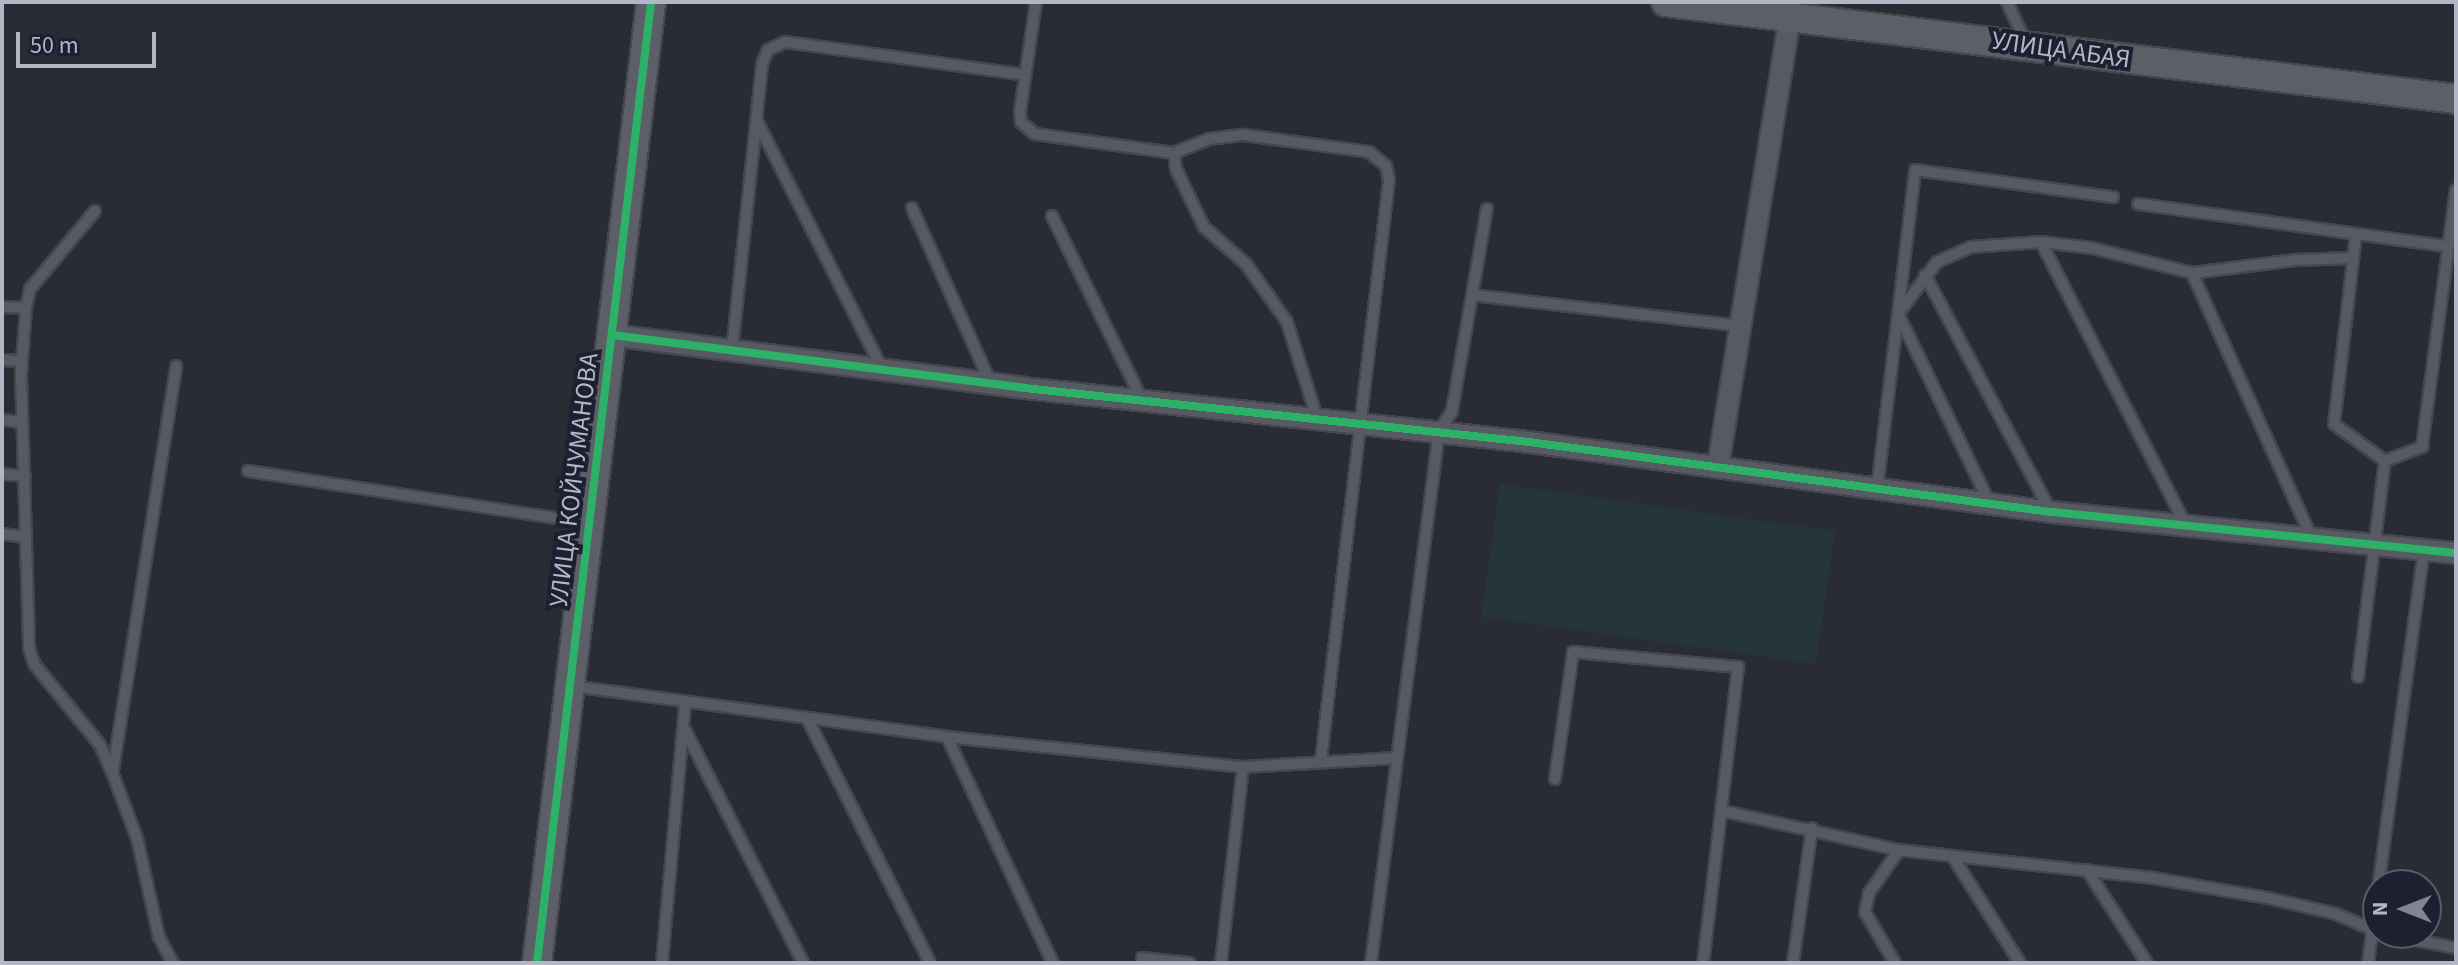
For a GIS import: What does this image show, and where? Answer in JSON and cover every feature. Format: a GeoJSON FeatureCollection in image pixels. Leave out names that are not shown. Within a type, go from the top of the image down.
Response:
{"type":"FeatureCollection","features":[{"type":"Feature","properties":{"kind":"street","name":"УЛИЦА КОЙЧУМАНОВА"},"geometry":{"type":"LineString","coordinates":[[537,963],[651,2]]}},
{"type":"Feature","properties":{"kind":"street","name":"УЛИЦА АБАЯ"},"geometry":{"type":"LineString","coordinates":[[1666,2],[2026,43],[2233,74],[2456,99]]}},
{"type":"Feature","properties":{"kind":"street"},"geometry":{"type":"LineString","coordinates":[[1718,466],[1790,16]]}},
{"type":"Feature","properties":{"kind":"street"},"geometry":{"type":"LineString","coordinates":[[612,335],[732,353],[991,384],[1439,431],[2051,512],[2456,553]]}},
{"type":"Feature","properties":{"kind":"lane"},"geometry":{"type":"LineString","coordinates":[[1036,2],[1021,122],[1035,134],[1174,153],[1209,139],[1244,135],[1369,152],[1386,166],[1389,180],[1357,422],[1321,760]]}},
{"type":"Feature","properties":{"kind":"lane"},"geometry":{"type":"LineString","coordinates":[[2007,2],[2026,43]]}},
{"type":"Feature","properties":{"kind":"lane"},"geometry":{"type":"LineString","coordinates":[[732,353],[762,64],[768,50],[785,42],[1026,75]]}},
{"type":"Feature","properties":{"kind":"lane"},"geometry":{"type":"LineString","coordinates":[[758,122],[883,371]]}},
{"type":"Feature","properties":{"kind":"lane"},"geometry":{"type":"LineString","coordinates":[[1174,153],[1176,169],[1204,227],[1246,264],[1287,322],[1317,418]]}},
{"type":"Feature","properties":{"kind":"lane"},"geometry":{"type":"LineString","coordinates":[[1877,490],[1915,170],[2113,197]]}},
{"type":"Feature","properties":{"kind":"lane"},"geometry":{"type":"LineString","coordinates":[[2385,461],[2422,447],[2445,246],[2456,190]]}},
{"type":"Feature","properties":{"kind":"lane"},"geometry":{"type":"LineString","coordinates":[[2138,204],[2445,246]]}},
{"type":"Feature","properties":{"kind":"lane"},"geometry":{"type":"LineString","coordinates":[[912,208],[991,384]]}},
{"type":"Feature","properties":{"kind":"lane"},"geometry":{"type":"LineString","coordinates":[[1371,963],[1439,431],[1452,411],[1487,209]]}},
{"type":"Feature","properties":{"kind":"lane"},"geometry":{"type":"LineString","coordinates":[[95,211],[30,289],[26,308],[22,422],[29,648],[35,665],[100,745],[137,838],[159,937],[173,963]]}},
{"type":"Feature","properties":{"kind":"lane"},"geometry":{"type":"LineString","coordinates":[[1052,216],[1142,400]]}},
{"type":"Feature","properties":{"kind":"lane"},"geometry":{"type":"LineString","coordinates":[[2356,234],[2334,424],[2385,461]]}},
{"type":"Feature","properties":{"kind":"lane"},"geometry":{"type":"LineString","coordinates":[[1898,314],[1925,275],[1953,252],[1971,247],[2041,242],[2092,248],[2192,273],[2295,260],[2353,258]]}},
{"type":"Feature","properties":{"kind":"lane"},"geometry":{"type":"LineString","coordinates":[[2041,242],[2186,526]]}},
{"type":"Feature","properties":{"kind":"lane"},"geometry":{"type":"LineString","coordinates":[[2192,273],[2311,537]]}},
{"type":"Feature","properties":{"kind":"lane"},"geometry":{"type":"LineString","coordinates":[[1925,275],[2051,512]]}},
{"type":"Feature","properties":{"kind":"lane"},"geometry":{"type":"LineString","coordinates":[[1473,295],[1739,326]]}},
{"type":"Feature","properties":{"kind":"lane"},"geometry":{"type":"LineString","coordinates":[[2,307],[26,308]]}},
{"type":"Feature","properties":{"kind":"lane"},"geometry":{"type":"LineString","coordinates":[[1898,314],[1990,504]]}},
{"type":"Feature","properties":{"kind":"lane"},"geometry":{"type":"LineString","coordinates":[[2,360],[22,361]]}},
{"type":"Feature","properties":{"kind":"lane"},"geometry":{"type":"LineString","coordinates":[[112,772],[176,366]]}},
{"type":"Feature","properties":{"kind":"lane"},"geometry":{"type":"LineString","coordinates":[[2,420],[22,422]]}},
{"type":"Feature","properties":{"kind":"lane"},"geometry":{"type":"LineString","coordinates":[[2358,677],[2385,461]]}},
{"type":"Feature","properties":{"kind":"lane"},"geometry":{"type":"LineString","coordinates":[[248,471],[589,523]]}},
{"type":"Feature","properties":{"kind":"lane"},"geometry":{"type":"LineString","coordinates":[[2,474],[25,476]]}},
{"type":"Feature","properties":{"kind":"lane"},"geometry":{"type":"LineString","coordinates":[[2,534],[26,537]]}},
{"type":"Feature","properties":{"kind":"lane"},"geometry":{"type":"LineString","coordinates":[[2385,869],[2424,549]]}},
{"type":"Feature","properties":{"kind":"lane"},"geometry":{"type":"LineString","coordinates":[[1555,779],[1573,652],[1738,667],[1703,963]]}},
{"type":"Feature","properties":{"kind":"lane"},"geometry":{"type":"LineString","coordinates":[[570,685],[947,737],[1243,767],[1321,760],[1396,758]]}},
{"type":"Feature","properties":{"kind":"lane"},"geometry":{"type":"LineString","coordinates":[[662,963],[685,703]]}},
{"type":"Feature","properties":{"kind":"lane"},"geometry":{"type":"LineString","coordinates":[[808,720],[930,963]]}},
{"type":"Feature","properties":{"kind":"lane"},"geometry":{"type":"LineString","coordinates":[[685,730],[803,963]]}},
{"type":"Feature","properties":{"kind":"lane"},"geometry":{"type":"LineString","coordinates":[[947,737],[1053,963]]}},
{"type":"Feature","properties":{"kind":"lane"},"geometry":{"type":"LineString","coordinates":[[1221,963],[1243,767]]}},
{"type":"Feature","properties":{"kind":"lane"},"geometry":{"type":"LineString","coordinates":[[1723,811],[1812,828],[1899,850],[2087,870],[2268,898],[2336,914],[2362,925]]}},
{"type":"Feature","properties":{"kind":"lane"},"geometry":{"type":"LineString","coordinates":[[1793,963],[1812,828]]}},
{"type":"Feature","properties":{"kind":"lane"},"geometry":{"type":"LineString","coordinates":[[1895,963],[1865,912],[1869,893],[1899,850]]}},
{"type":"Feature","properties":{"kind":"lane"},"geometry":{"type":"LineString","coordinates":[[1953,857],[2020,963]]}},
{"type":"Feature","properties":{"kind":"lane"},"geometry":{"type":"LineString","coordinates":[[2087,870],[2147,963]]}},
{"type":"Feature","properties":{"kind":"lane"},"geometry":{"type":"LineString","coordinates":[[1142,963],[1142,958],[1190,963]]}},
{"type":"Feature","properties":{"kind":"shaded area"},"geometry":{"type":"Polygon","coordinates":[[[1500,484],[1835,531],[1816,664],[1481,617],[1500,484]]]}},
{"type":"Feature","properties":{"kind":"cycle path"},"geometry":{"type":"LineString","coordinates":[[537,963],[651,2]]}},
{"type":"Feature","properties":{"kind":"cycle path"},"geometry":{"type":"LineString","coordinates":[[612,335],[1024,388],[1529,442],[2051,512],[2456,553]]}}]}
